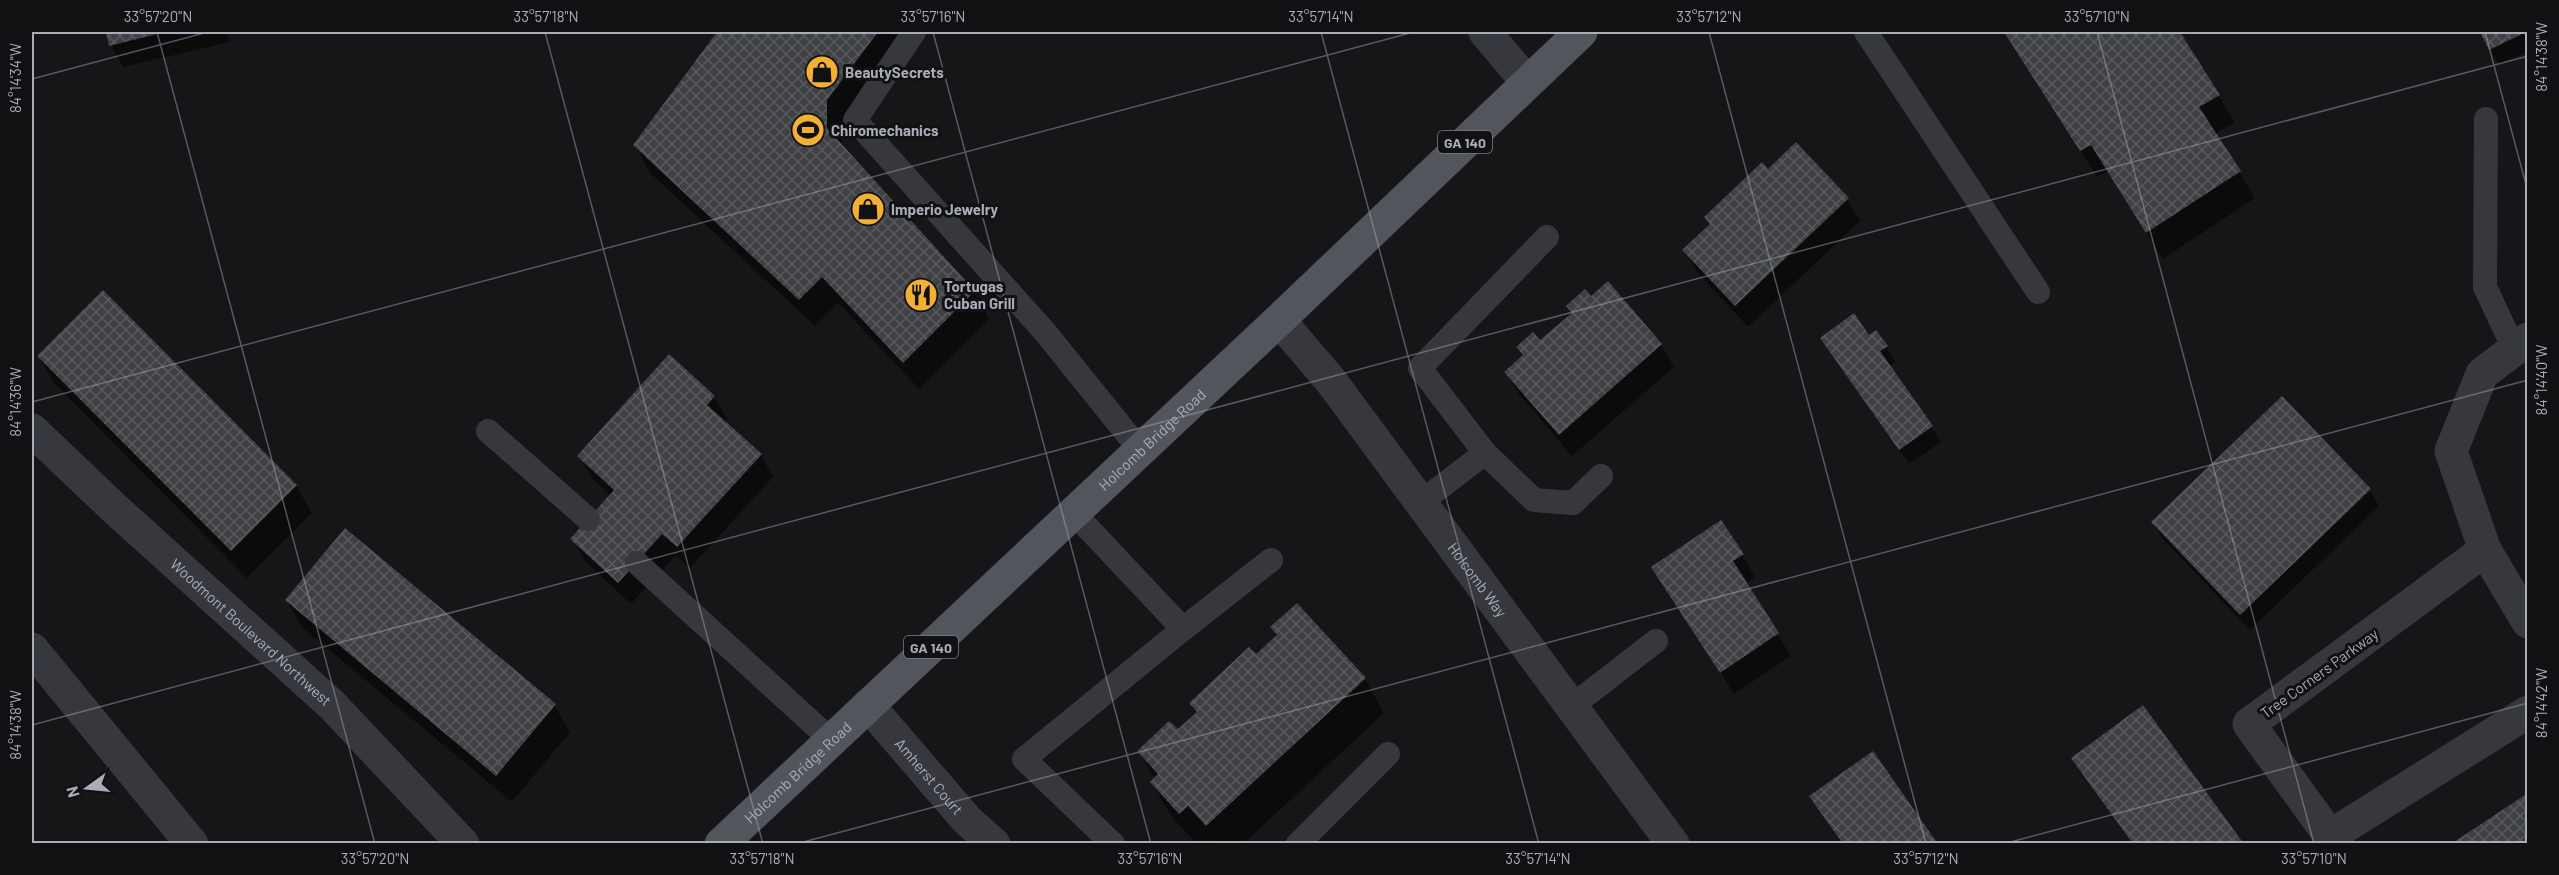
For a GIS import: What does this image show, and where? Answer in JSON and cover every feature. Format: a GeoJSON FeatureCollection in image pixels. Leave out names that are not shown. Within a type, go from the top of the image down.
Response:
{"type":"FeatureCollection","features":[{"type":"Feature","properties":{"kind":"main road","name":"Holcomb Bridge Road"},"geometry":{"type":"LineString","coordinates":[[721,843],[1279,320],[1581,32]]}},
{"type":"Feature","properties":{"kind":"street"},"geometry":{"type":"LineString","coordinates":[[1485,32],[1527,82]]}},
{"type":"Feature","properties":{"kind":"street","name":"Holcomb Way"},"geometry":{"type":"LineString","coordinates":[[1279,320],[1331,381],[1673,843]]}},
{"type":"Feature","properties":{"kind":"street"},"geometry":{"type":"LineString","coordinates":[[2521,344],[2482,374],[2451,451],[2485,550],[2528,622]]}},
{"type":"Feature","properties":{"kind":"street","name":"Woodmont Boulevard Northwest"},"geometry":{"type":"LineString","coordinates":[[32,430],[114,508],[332,705],[463,843]]}},
{"type":"Feature","properties":{"kind":"street","name":"Tree Corners Parkway"},"geometry":{"type":"LineString","coordinates":[[2485,550],[2249,724],[2330,836],[2528,712]]}},
{"type":"Feature","properties":{"kind":"street"},"geometry":{"type":"LineString","coordinates":[[32,649],[192,843]]}},
{"type":"Feature","properties":{"kind":"street","name":"Amherst Court"},"geometry":{"type":"LineString","coordinates":[[868,705],[967,820],[994,843]]}},
{"type":"Feature","properties":{"kind":"lane"},"geometry":{"type":"LineString","coordinates":[[914,32],[855,120],[1045,332],[1140,450]]}},
{"type":"Feature","properties":{"kind":"lane"},"geometry":{"type":"LineString","coordinates":[[1866,32],[2038,292]]}},
{"type":"Feature","properties":{"kind":"lane"},"geometry":{"type":"LineString","coordinates":[[2486,119],[2485,287],[2521,344]]}},
{"type":"Feature","properties":{"kind":"lane"},"geometry":{"type":"LineString","coordinates":[[1547,237],[1420,368],[1485,453],[1534,500],[1573,502],[1601,476]]}},
{"type":"Feature","properties":{"kind":"lane"},"geometry":{"type":"LineString","coordinates":[[488,431],[588,519]]}},
{"type":"Feature","properties":{"kind":"lane"},"geometry":{"type":"LineString","coordinates":[[1421,502],[1485,453]]}},
{"type":"Feature","properties":{"kind":"lane"},"geometry":{"type":"LineString","coordinates":[[1073,512],[1183,629]]}},
{"type":"Feature","properties":{"kind":"lane"},"geometry":{"type":"LineString","coordinates":[[1113,843],[1024,759],[1270,560]]}},
{"type":"Feature","properties":{"kind":"lane"},"geometry":{"type":"LineString","coordinates":[[637,563],[831,740]]}},
{"type":"Feature","properties":{"kind":"lane"},"geometry":{"type":"LineString","coordinates":[[1572,706],[1656,641]]}},
{"type":"Feature","properties":{"kind":"lane"},"geometry":{"type":"LineString","coordinates":[[1298,843],[1388,754]]}},
{"type":"Feature","properties":{"kind":"building"},"geometry":{"type":"Polygon","coordinates":[[[106,32],[165,32],[109,46],[106,32]]]}},
{"type":"Feature","properties":{"kind":"building"},"geometry":{"type":"Polygon","coordinates":[[[717,32],[878,32],[827,100],[827,128],[975,291],[903,363],[822,277],[799,300],[633,145],[717,32]]]}},
{"type":"Feature","properties":{"kind":"building"},"geometry":{"type":"Polygon","coordinates":[[[2004,32],[2180,32],[2220,95],[2199,107],[2241,171],[2146,233],[2091,145],[2080,151],[2004,32]]]}},
{"type":"Feature","properties":{"kind":"building"},"geometry":{"type":"Polygon","coordinates":[[[2480,32],[2526,32],[2489,50],[2480,32]]]}},
{"type":"Feature","properties":{"kind":"building"},"geometry":{"type":"Polygon","coordinates":[[[1796,142],[1849,198],[1735,306],[1682,250],[1710,224],[1704,217],[1762,162],[1768,169],[1796,142]]]}},
{"type":"Feature","properties":{"kind":"building"},"geometry":{"type":"Polygon","coordinates":[[[1608,281],[1662,344],[1559,435],[1504,372],[1523,355],[1516,347],[1533,332],[1540,340],[1572,313],[1566,306],[1585,289],[1591,296],[1608,281]]]}},
{"type":"Feature","properties":{"kind":"building"},"geometry":{"type":"Polygon","coordinates":[[[103,290],[297,485],[231,551],[37,356],[103,290]]]}},
{"type":"Feature","properties":{"kind":"building"},"geometry":{"type":"Polygon","coordinates":[[[1854,313],[1869,335],[1876,330],[1888,346],[1880,351],[1933,426],[1899,450],[1820,338],[1854,313]]]}},
{"type":"Feature","properties":{"kind":"building"},"geometry":{"type":"Polygon","coordinates":[[[669,354],[715,396],[707,405],[762,454],[677,547],[662,534],[618,583],[570,539],[614,490],[577,456],[669,354]]]}},
{"type":"Feature","properties":{"kind":"building"},"geometry":{"type":"Polygon","coordinates":[[[2282,396],[2371,489],[2240,615],[2151,522],[2282,396]]]}},
{"type":"Feature","properties":{"kind":"building"},"geometry":{"type":"Polygon","coordinates":[[[1721,520],[1744,554],[1733,561],[1779,633],[1720,673],[1651,567],[1721,520]]]}},
{"type":"Feature","properties":{"kind":"building"},"geometry":{"type":"Polygon","coordinates":[[[345,528],[556,704],[496,776],[285,600],[345,528]]]}},
{"type":"Feature","properties":{"kind":"building"},"geometry":{"type":"Polygon","coordinates":[[[1297,603],[1366,678],[1206,826],[1188,806],[1179,814],[1150,782],[1158,774],[1137,751],[1169,721],[1178,729],[1197,712],[1189,703],[1249,647],[1256,654],[1277,635],[1270,627],[1297,603]]]}},
{"type":"Feature","properties":{"kind":"building"},"geometry":{"type":"Polygon","coordinates":[[[2143,705],[2244,844],[2133,844],[2071,758],[2143,705]]]}},
{"type":"Feature","properties":{"kind":"building"},"geometry":{"type":"Polygon","coordinates":[[[1873,751],[1938,844],[1843,844],[1809,796],[1873,751]]]}},
{"type":"Feature","properties":{"kind":"building"},"geometry":{"type":"Polygon","coordinates":[[[2528,793],[2528,844],[2451,844],[2528,793]]]}},
{"type":"Feature","properties":{"kind":"place","name":"BeautySecrets"},"geometry":{"type":"Point","coordinates":[822,72]}},
{"type":"Feature","properties":{"kind":"place","name":"Chiromechanics"},"geometry":{"type":"Point","coordinates":[808,130]}},
{"type":"Feature","properties":{"kind":"place","name":"Imperio Jewelry"},"geometry":{"type":"Point","coordinates":[868,209]}},
{"type":"Feature","properties":{"kind":"place","name":"Tortugas Cuban Grill"},"geometry":{"type":"Point","coordinates":[921,295]}}]}
